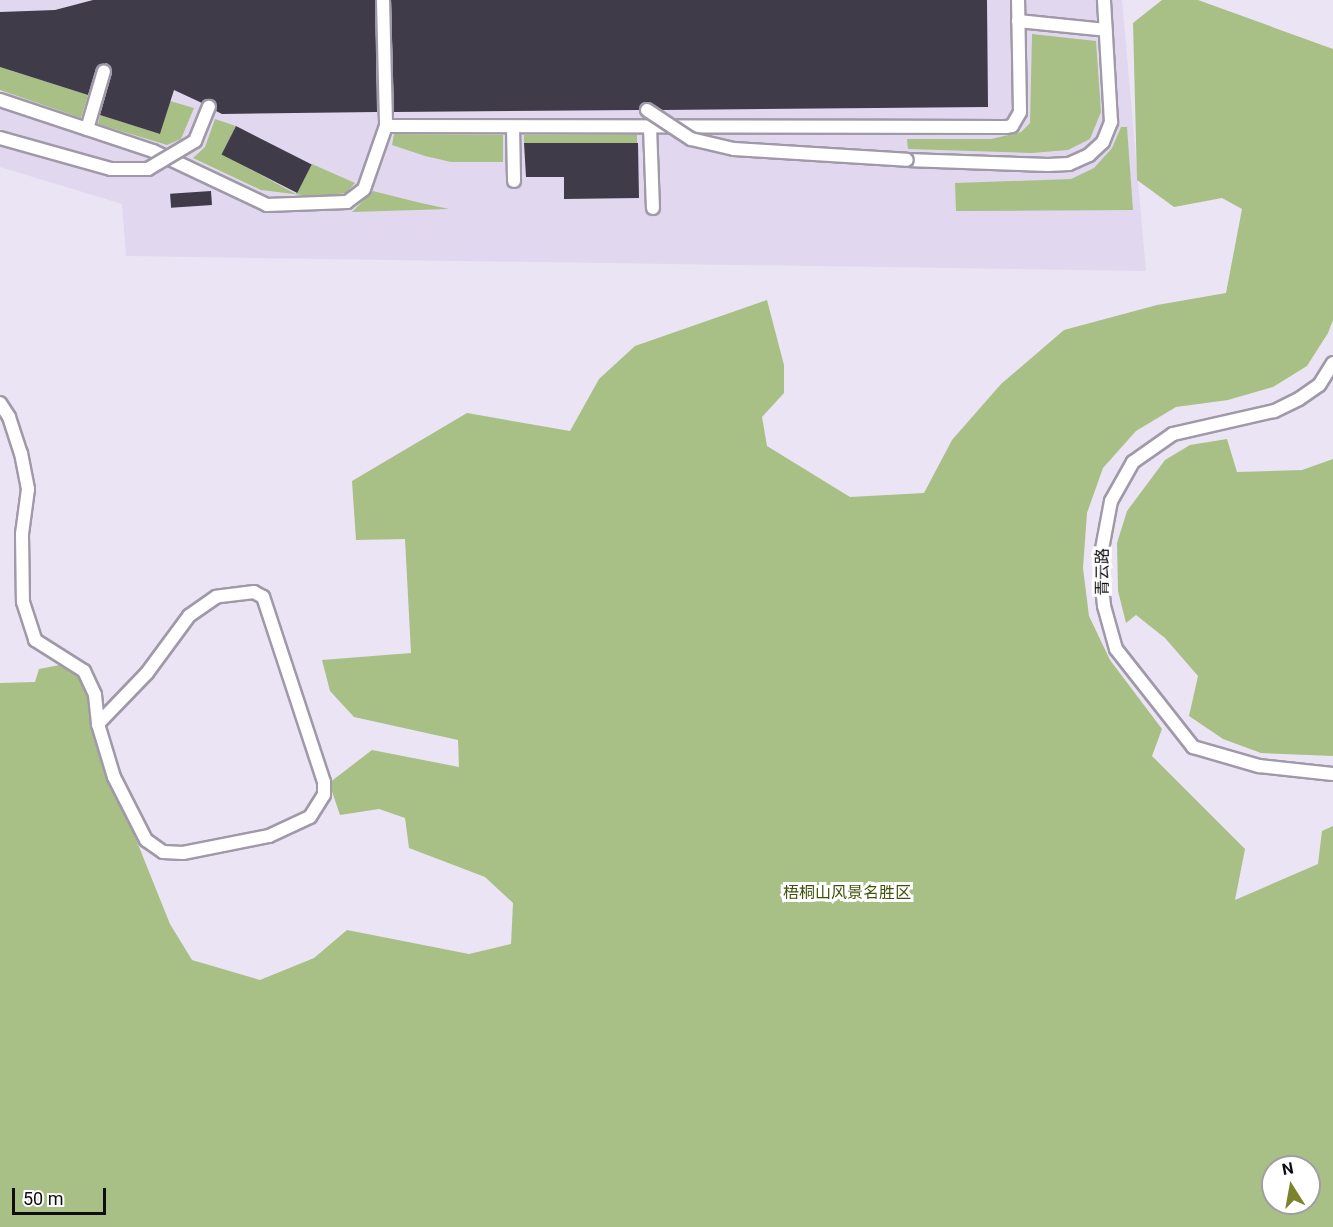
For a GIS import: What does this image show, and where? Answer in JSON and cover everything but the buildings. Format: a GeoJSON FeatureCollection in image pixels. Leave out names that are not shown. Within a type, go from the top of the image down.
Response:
{"type":"FeatureCollection","features":[{"type":"Feature","properties":{"kind":"street"},"geometry":{"type":"LineString","coordinates":[[0,100],[153,151],[267,205],[315,206],[347,202],[364,189],[386,126],[383,0]]}},
{"type":"Feature","properties":{"kind":"street"},"geometry":{"type":"LineString","coordinates":[[386,126],[1012,126],[1020,112],[1018,0]]}},
{"type":"Feature","properties":{"kind":"street"},"geometry":{"type":"LineString","coordinates":[[647,110],[691,139],[734,149],[907,160],[1069,164],[1089,155],[1103,142],[1111,122],[1104,0]]}},
{"type":"Feature","properties":{"kind":"street"},"geometry":{"type":"LineString","coordinates":[[1018,21],[1106,30]]}},
{"type":"Feature","properties":{"kind":"street"},"geometry":{"type":"LineString","coordinates":[[87,129],[104,71]]}},
{"type":"Feature","properties":{"kind":"street"},"geometry":{"type":"LineString","coordinates":[[0,138],[111,169],[148,170],[195,141],[209,107]]}},
{"type":"Feature","properties":{"kind":"street"},"geometry":{"type":"LineString","coordinates":[[513,127],[514,181]]}},
{"type":"Feature","properties":{"kind":"street"},"geometry":{"type":"LineString","coordinates":[[650,127],[653,208]]}},
{"type":"Feature","properties":{"kind":"street","name":"青云路"},"geometry":{"type":"LineString","coordinates":[[1333,363],[1319,385],[1299,399],[1274,411],[1173,434],[1133,462],[1112,501],[1102,549],[1101,577],[1104,606],[1116,649],[1193,747],[1259,766],[1333,774]]}},
{"type":"Feature","properties":{"kind":"street"},"geometry":{"type":"LineString","coordinates":[[0,403],[9,417],[21,453],[27,489],[22,534],[23,602],[35,640],[84,671],[95,695],[98,724],[114,777],[146,840],[163,852],[183,853],[269,836],[298,826],[310,817],[324,795],[324,782],[264,597],[254,592],[216,597],[189,616],[147,673],[98,724]]}},
{"type":"Feature","properties":{"kind":"shaded area"},"geometry":{"type":"Polygon","coordinates":[[[0,0],[1122,0],[1146,271],[126,256],[122,204],[0,167],[0,0]]]}},
{"type":"Feature","properties":{"kind":"green space","name":"梧桐山风景名胜区"},"geometry":{"type":"Polygon","coordinates":[[[1162,0],[1198,0],[1333,49],[1333,320],[1328,333],[1307,366],[1273,387],[1228,400],[1176,407],[1136,431],[1103,468],[1087,513],[1083,568],[1089,616],[1110,660],[1162,729],[1152,756],[1245,849],[1235,900],[1318,864],[1322,831],[1333,826],[1333,1227],[0,1227],[0,683],[35,682],[39,669],[65,664],[97,689],[95,737],[170,924],[192,960],[260,980],[314,958],[347,930],[469,954],[511,944],[513,903],[485,877],[409,848],[405,818],[379,809],[340,815],[329,783],[372,750],[459,767],[458,740],[354,717],[330,691],[322,660],[411,653],[405,539],[356,540],[352,481],[467,413],[570,431],[599,379],[635,346],[767,300],[784,365],[784,393],[762,417],[767,446],[850,497],[924,493],[952,440],[1001,384],[1064,330],[1157,305],[1226,293],[1242,209],[1222,198],[1174,207],[1137,180],[1133,23],[1162,0]]]}},
{"type":"Feature","properties":{"kind":"green space"},"geometry":{"type":"Polygon","coordinates":[[[1032,34],[1096,41],[1101,112],[1090,139],[1068,150],[1032,153],[908,149],[907,139],[991,139],[1021,132],[1030,123],[1032,34]]]}},
{"type":"Feature","properties":{"kind":"green space"},"geometry":{"type":"Polygon","coordinates":[[[0,67],[88,95],[81,118],[0,90],[0,67]]]}},
{"type":"Feature","properties":{"kind":"green space"},"geometry":{"type":"Polygon","coordinates":[[[170,101],[194,108],[181,139],[167,145],[98,124],[100,115],[160,134],[170,101]]]}},
{"type":"Feature","properties":{"kind":"green space"},"geometry":{"type":"Polygon","coordinates":[[[215,119],[236,126],[222,154],[296,194],[312,164],[355,183],[346,193],[318,197],[261,190],[193,158],[205,147],[215,119]]]}},
{"type":"Feature","properties":{"kind":"green space"},"geometry":{"type":"Polygon","coordinates":[[[1121,127],[1127,127],[1133,210],[956,211],[955,183],[1071,179],[1094,168],[1112,148],[1121,127]]]}},
{"type":"Feature","properties":{"kind":"green space"},"geometry":{"type":"Polygon","coordinates":[[[394,134],[503,135],[503,162],[451,162],[425,156],[392,145],[394,134]]]}},
{"type":"Feature","properties":{"kind":"green space"},"geometry":{"type":"Polygon","coordinates":[[[524,135],[637,135],[637,143],[524,143],[524,135]]]}},
{"type":"Feature","properties":{"kind":"green space"},"geometry":{"type":"Polygon","coordinates":[[[373,191],[421,203],[449,209],[352,212],[373,191]]]}},
{"type":"Feature","properties":{"kind":"green space"},"geometry":{"type":"Polygon","coordinates":[[[1227,439],[1237,472],[1302,470],[1333,459],[1333,756],[1261,753],[1223,739],[1189,716],[1198,676],[1165,638],[1136,615],[1126,623],[1118,591],[1117,543],[1127,511],[1165,460],[1190,445],[1227,439]]]}}]}
